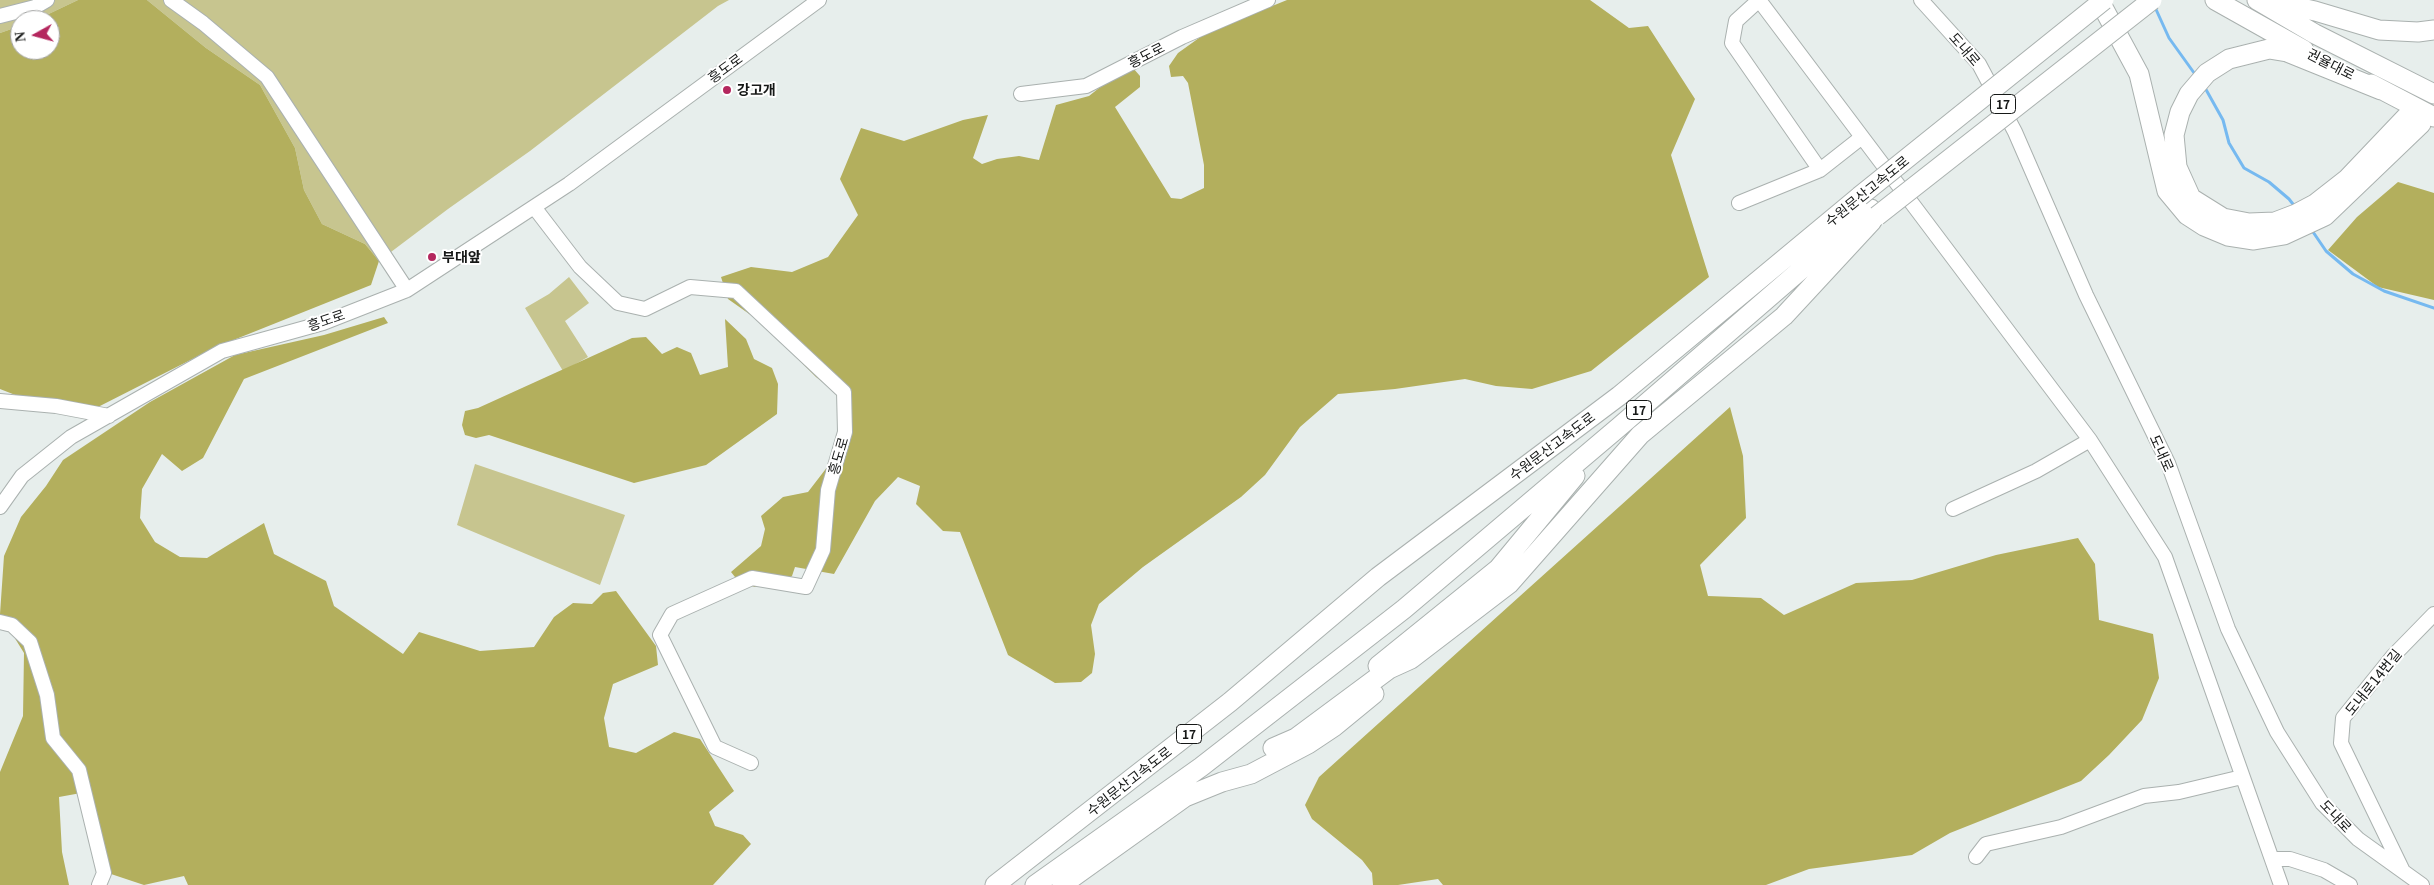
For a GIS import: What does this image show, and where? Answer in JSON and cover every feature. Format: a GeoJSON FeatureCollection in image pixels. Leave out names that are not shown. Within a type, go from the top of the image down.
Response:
{"type":"FeatureCollection","features":[{"type":"Feature","properties":{"kind":"highway"},"geometry":{"type":"LineString","coordinates":[[2099,0],[2139,74],[2154,145],[2167,191],[2187,215],[2204,226],[2228,236],[2254,240],[2320,210],[2420,119]]}},
{"type":"Feature","properties":{"kind":"highway","name":"수원문산고속도로"},"geometry":{"type":"LineString","coordinates":[[1035,885],[1201,767],[1404,610],[1619,427],[2104,0]]}},
{"type":"Feature","properties":{"kind":"highway","name":"수원문산고속도로"},"geometry":{"type":"LineString","coordinates":[[995,885],[1230,702],[1378,577],[1870,207],[2134,0]]}},
{"type":"Feature","properties":{"kind":"highway"},"geometry":{"type":"LineString","coordinates":[[1062,885],[1185,797],[1222,782],[1251,774],[1308,744],[1335,726],[1391,681],[1411,659],[1509,584],[1640,435],[1784,316],[1870,207],[2152,0]]}},
{"type":"Feature","properties":{"kind":"highway","name":"권율대로"},"geometry":{"type":"LineString","coordinates":[[2257,0],[2315,34],[2434,94]]}},
{"type":"Feature","properties":{"kind":"highway"},"geometry":{"type":"LineString","coordinates":[[2267,0],[2316,10],[2379,30],[2418,32],[2434,30]]}},
{"type":"Feature","properties":{"kind":"highway","name":"권율대로"},"geometry":{"type":"LineString","coordinates":[[2222,4],[2287,41],[2381,90],[2420,119]]}},
{"type":"Feature","properties":{"kind":"highway"},"geometry":{"type":"LineString","coordinates":[[2280,228],[2223,218],[2191,198],[2177,167],[2174,135],[2180,112],[2189,94],[2208,73],[2228,59],[2269,49],[2287,52],[2381,90]]}},
{"type":"Feature","properties":{"kind":"highway"},"geometry":{"type":"LineString","coordinates":[[1411,659],[1389,668],[1296,738],[1272,748],[1498,569],[1572,479],[1619,427]]}},
{"type":"Feature","properties":{"kind":"street"},"geometry":{"type":"LineString","coordinates":[[0,16],[35,6],[47,0]]}},
{"type":"Feature","properties":{"kind":"street"},"geometry":{"type":"LineString","coordinates":[[171,0],[203,23],[267,76],[408,290]]}},
{"type":"Feature","properties":{"kind":"street","name":"흥도로"},"geometry":{"type":"LineString","coordinates":[[0,507],[22,476],[72,437],[222,351],[323,323],[408,290],[577,178],[819,0]]}},
{"type":"Feature","properties":{"kind":"street","name":"흥도로"},"geometry":{"type":"LineString","coordinates":[[1021,94],[1086,86],[1182,37],[1268,0]]}},
{"type":"Feature","properties":{"kind":"street"},"geometry":{"type":"LineString","coordinates":[[1820,170],[1732,43],[1736,21],[1759,0],[2090,440],[2165,557],[2281,885]]}},
{"type":"Feature","properties":{"kind":"street","name":"도내로"},"geometry":{"type":"LineString","coordinates":[[1921,0],[1980,64],[2015,132],[2086,295],[2168,463],[2228,630],[2277,732],[2322,803],[2358,839],[2422,885]]}},
{"type":"Feature","properties":{"kind":"street"},"geometry":{"type":"LineString","coordinates":[[1739,203],[1820,170],[1862,138]]}},
{"type":"Feature","properties":{"kind":"street","name":"흥도로"},"geometry":{"type":"LineString","coordinates":[[534,207],[580,267],[618,303],[645,309],[690,287],[736,291],[844,392],[845,432],[828,490],[823,550],[806,587],[752,578],[672,614],[660,635],[715,747],[751,763]]}},
{"type":"Feature","properties":{"kind":"street"},"geometry":{"type":"LineString","coordinates":[[0,401],[56,406],[109,416]]}},
{"type":"Feature","properties":{"kind":"street"},"geometry":{"type":"LineString","coordinates":[[1953,509],[2036,471],[2090,440]]}},
{"type":"Feature","properties":{"kind":"street","name":"도내로14번길"},"geometry":{"type":"LineString","coordinates":[[2402,869],[2341,743],[2343,718],[2392,656],[2434,614]]}},
{"type":"Feature","properties":{"kind":"street"},"geometry":{"type":"LineString","coordinates":[[0,622],[12,625],[30,642],[47,695],[53,738],[79,770],[104,872],[99,885]]}},
{"type":"Feature","properties":{"kind":"street"},"geometry":{"type":"LineString","coordinates":[[1976,857],[1986,844],[2061,827],[2144,796],[2179,792],[2242,777]]}},
{"type":"Feature","properties":{"kind":"street"},"geometry":{"type":"LineString","coordinates":[[2272,859],[2290,859],[2324,870],[2350,885]]}},
{"type":"Feature","properties":{"kind":"shaded area"},"geometry":{"type":"Polygon","coordinates":[[[0,0],[78,0],[57,10],[10,10],[10,30],[0,33],[0,0]]]}},
{"type":"Feature","properties":{"kind":"shaded area"},"geometry":{"type":"Polygon","coordinates":[[[78,0],[147,0],[206,48],[260,85],[295,148],[304,190],[322,224],[365,244],[379,261],[371,285],[216,347],[96,408],[23,398],[0,389],[0,33],[10,30],[10,60],[60,60],[60,10],[57,10],[78,0]]]}},
{"type":"Feature","properties":{"kind":"shaded area"},"geometry":{"type":"Polygon","coordinates":[[[147,0],[729,0],[718,6],[530,151],[379,261],[365,244],[322,224],[304,190],[295,148],[260,85],[206,48],[147,0]]]}},
{"type":"Feature","properties":{"kind":"shaded area"},"geometry":{"type":"Polygon","coordinates":[[[1287,0],[1590,0],[1629,28],[1648,26],[1695,99],[1671,155],[1709,277],[1591,371],[1532,389],[1496,386],[1465,379],[1395,389],[1338,394],[1300,427],[1265,475],[1241,497],[1143,567],[1099,604],[1091,625],[1095,654],[1092,673],[1081,682],[1055,683],[1008,655],[960,532],[943,531],[916,504],[920,486],[898,477],[875,501],[834,574],[795,567],[792,576],[784,582],[769,578],[755,587],[739,582],[731,572],[761,546],[765,529],[761,516],[783,497],[808,492],[828,466],[838,430],[837,393],[816,377],[762,323],[728,299],[721,277],[751,267],[792,272],[828,257],[858,215],[840,179],[861,128],[904,141],[963,120],[988,115],[973,158],[982,164],[997,159],[1019,156],[1039,160],[1056,105],[1089,96],[1123,69],[1133,68],[1140,76],[1140,87],[1115,107],[1171,198],[1181,199],[1204,188],[1204,165],[1188,83],[1183,76],[1171,77],[1169,66],[1178,53],[1206,33],[1287,0]]]}},
{"type":"Feature","properties":{"kind":"shaded area"},"geometry":{"type":"Polygon","coordinates":[[[2398,182],[2434,193],[2434,300],[2378,287],[2328,250],[2357,217],[2398,182]]]}},
{"type":"Feature","properties":{"kind":"shaded area"},"geometry":{"type":"Polygon","coordinates":[[[569,277],[589,303],[565,321],[588,357],[563,371],[525,308],[549,294],[569,277]]]}},
{"type":"Feature","properties":{"kind":"shaded area"},"geometry":{"type":"Polygon","coordinates":[[[384,317],[388,323],[244,379],[203,458],[182,471],[162,454],[142,489],[140,518],[155,542],[180,557],[207,558],[264,523],[274,554],[326,581],[334,606],[403,654],[419,632],[480,651],[534,647],[554,617],[573,603],[592,604],[603,593],[616,591],[656,646],[658,665],[613,684],[604,718],[609,747],[636,753],[674,732],[700,739],[734,791],[709,812],[715,826],[743,835],[751,844],[713,885],[188,885],[184,876],[144,885],[108,873],[81,793],[59,797],[62,852],[69,885],[0,885],[0,772],[23,716],[24,653],[0,614],[4,556],[21,517],[46,486],[63,460],[150,402],[235,355],[324,335],[384,317]]]}},
{"type":"Feature","properties":{"kind":"shaded area"},"geometry":{"type":"Polygon","coordinates":[[[725,319],[746,339],[754,359],[772,368],[778,384],[777,414],[706,465],[634,483],[489,435],[476,438],[465,435],[462,425],[465,411],[478,408],[632,338],[646,337],[662,354],[677,347],[691,353],[700,375],[728,367],[725,319]]]}},
{"type":"Feature","properties":{"kind":"shaded area"},"geometry":{"type":"Polygon","coordinates":[[[1730,407],[1743,456],[1746,518],[1700,565],[1708,596],[1761,598],[1784,615],[1856,583],[1912,580],[1996,555],[2078,538],[2095,564],[2099,620],[2153,634],[2159,678],[2142,720],[2081,781],[1950,833],[1912,855],[1809,869],[1766,885],[1443,885],[1438,879],[1398,885],[1373,885],[1372,873],[1362,860],[1312,819],[1305,805],[1319,777],[1730,407]]]}},
{"type":"Feature","properties":{"kind":"shaded area"},"geometry":{"type":"Polygon","coordinates":[[[475,464],[625,515],[600,585],[457,525],[475,464]]]}},
{"type":"Feature","properties":{"kind":"waterway"},"geometry":{"type":"LineString","coordinates":[[2154,5],[2169,38],[2197,77]]}},
{"type":"Feature","properties":{"kind":"waterway"},"geometry":{"type":"LineString","coordinates":[[2204,86],[2223,120],[2229,143],[2244,168],[2269,182],[2289,199],[2296,208]]}},
{"type":"Feature","properties":{"kind":"waterway"},"geometry":{"type":"LineString","coordinates":[[2311,229],[2326,251],[2353,274],[2384,291],[2434,308]]}},
{"type":"Feature","properties":{"kind":"place","name":"강고개"},"geometry":{"type":"Point","coordinates":[727,90]}},
{"type":"Feature","properties":{"kind":"place","name":"부대앞"},"geometry":{"type":"Point","coordinates":[432,257]}}]}
